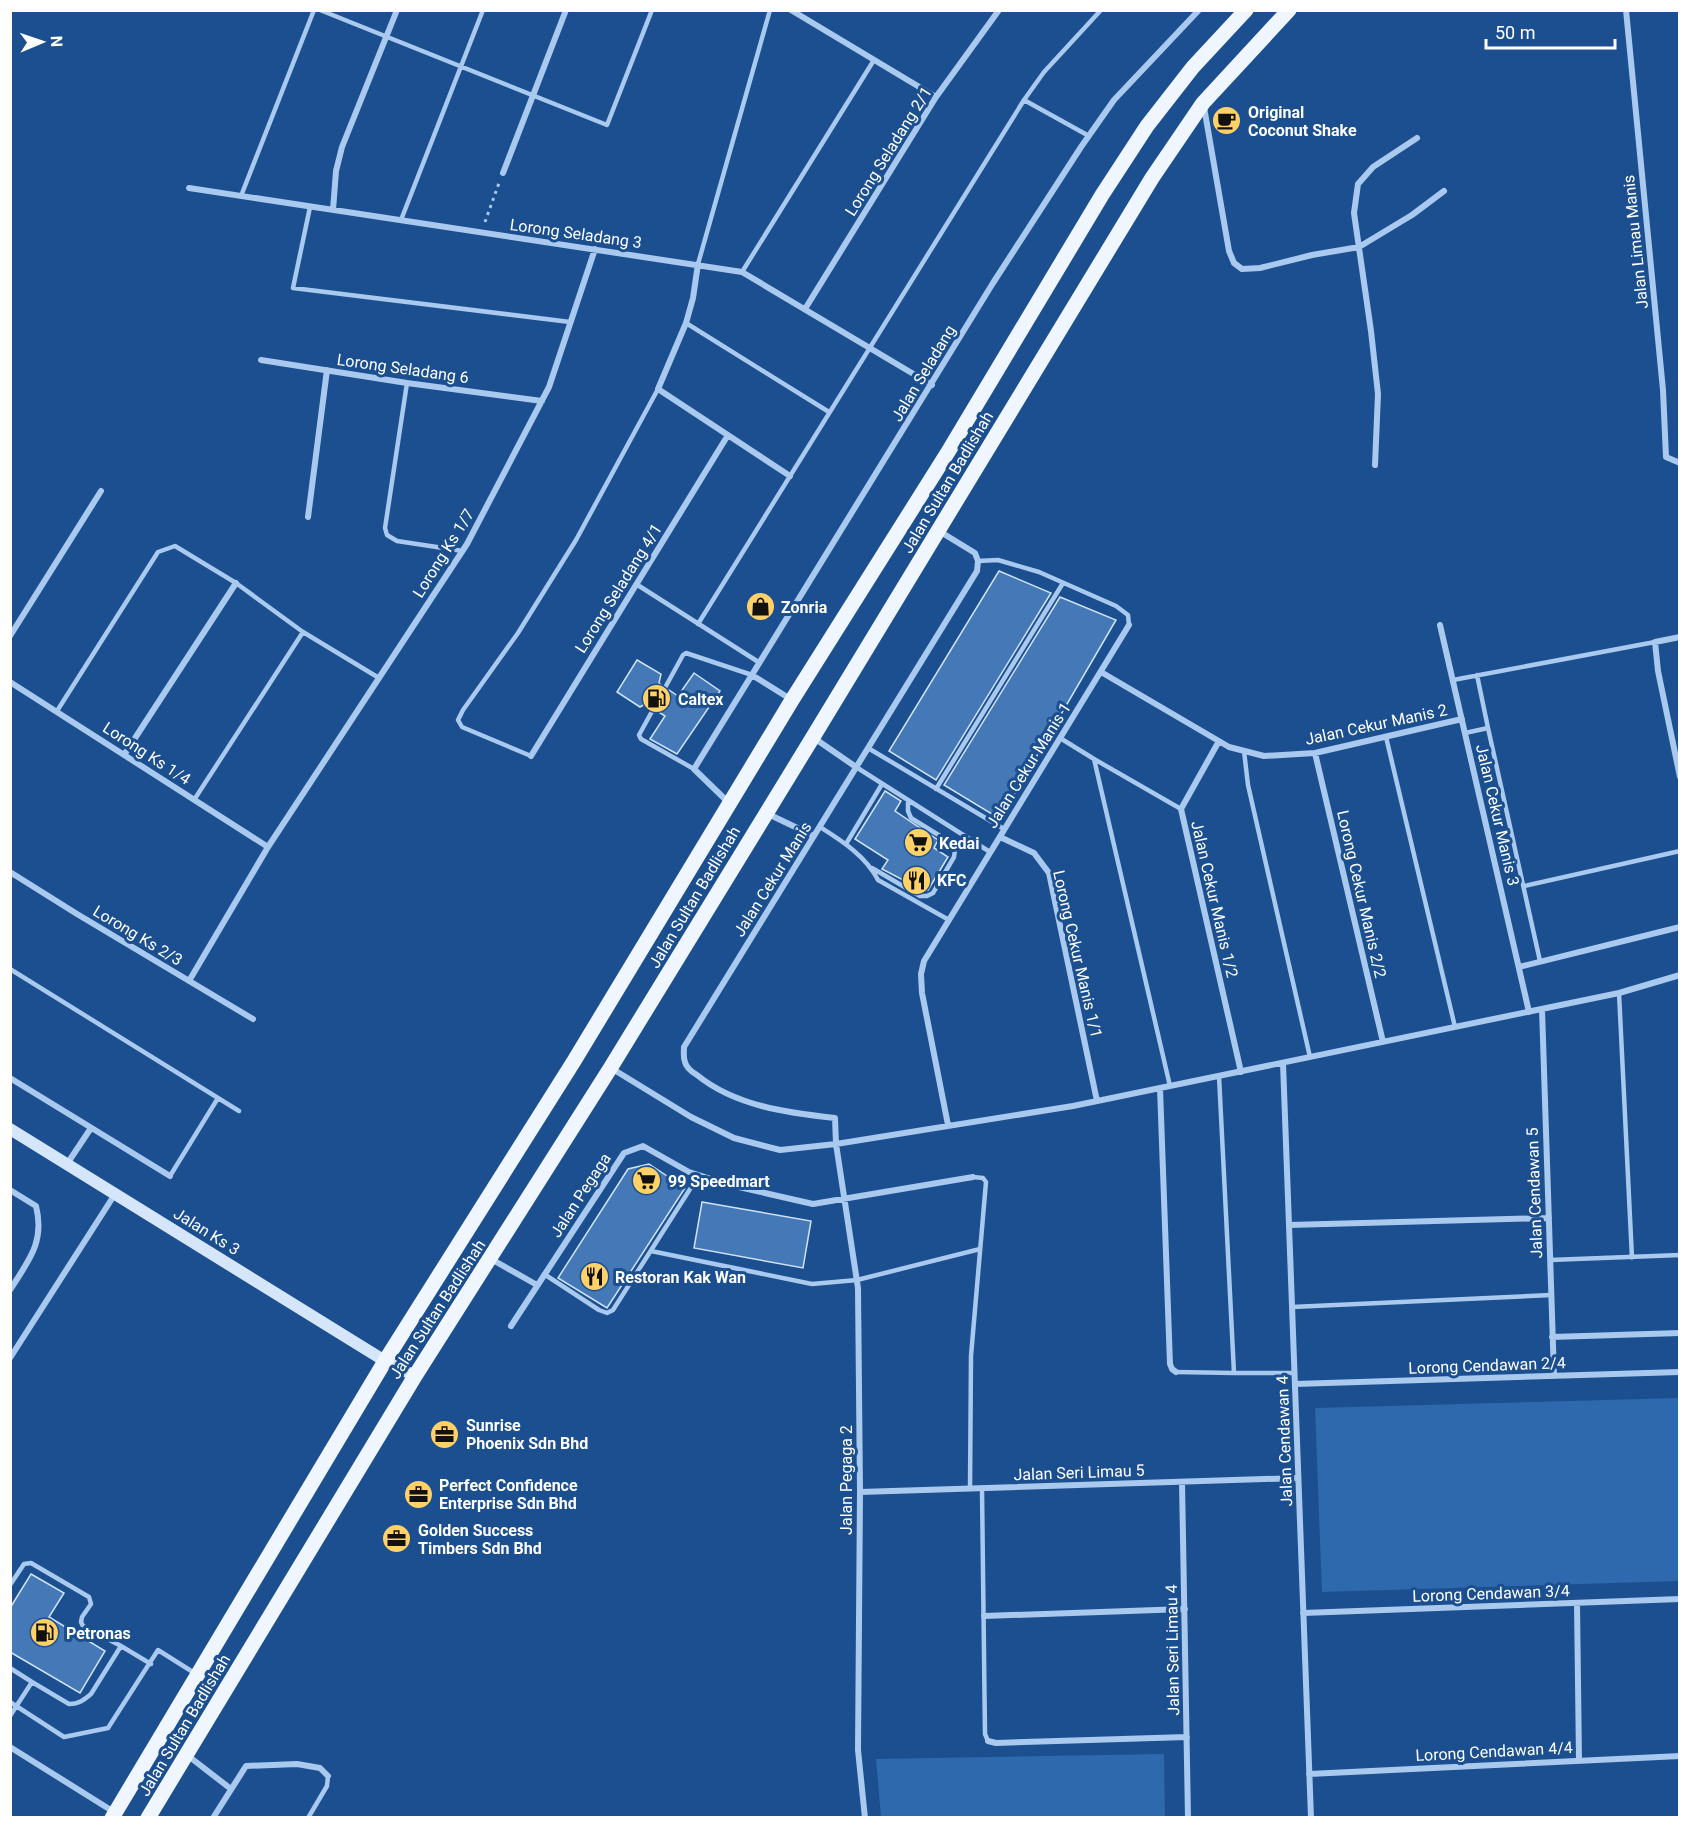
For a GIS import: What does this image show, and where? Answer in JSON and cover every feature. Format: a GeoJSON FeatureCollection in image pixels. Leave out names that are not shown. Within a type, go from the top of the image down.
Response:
{"type":"FeatureCollection","features":[{"type":"Feature","properties":{"kind":"main road","name":"Jalan Sultan Badlishah"},"geometry":{"type":"LineString","coordinates":[[114,1815],[385,1361],[574,1061],[729,803],[948,452],[1124,160],[1193,67],[1246,10]]}},
{"type":"Feature","properties":{"kind":"main road","name":"Jalan Sultan Badlishah"},"geometry":{"type":"LineString","coordinates":[[148,1818],[415,1376],[611,1067],[813,737],[1146,187],[1203,103],[1289,10]]}},
{"type":"Feature","properties":{"kind":"street"},"geometry":{"type":"LineString","coordinates":[[333,210],[336,171],[342,147],[397,10]]}},
{"type":"Feature","properties":{"kind":"street"},"geometry":{"type":"LineString","coordinates":[[503,173],[566,10]]}},
{"type":"Feature","properties":{"kind":"street"},"geometry":{"type":"LineString","coordinates":[[791,10],[936,97]]}},
{"type":"Feature","properties":{"kind":"street","name":"Lorong Seladang 2/1"},"geometry":{"type":"LineString","coordinates":[[806,309],[936,97],[999,10]]}},
{"type":"Feature","properties":{"kind":"street","name":"Jalan Seladang"},"geometry":{"type":"LineString","coordinates":[[694,768],[932,385],[993,282],[1089,136],[1114,100],[1199,10]]}},
{"type":"Feature","properties":{"kind":"street","name":"Jalan Limau Manis"},"geometry":{"type":"LineString","coordinates":[[1626,10],[1663,390],[1666,457],[1680,463]]}},
{"type":"Feature","properties":{"kind":"street"},"geometry":{"type":"LineString","coordinates":[[1203,103],[1229,251],[1234,263],[1242,269],[1260,268],[1312,255],[1359,247],[1412,215],[1444,191]]}},
{"type":"Feature","properties":{"kind":"street"},"geometry":{"type":"LineString","coordinates":[[1375,465],[1378,394],[1353,213],[1359,184],[1373,167],[1417,138]]}},
{"type":"Feature","properties":{"kind":"street","name":"Lorong Seladang 3"},"geometry":{"type":"LineString","coordinates":[[189,189],[742,272],[932,385]]}},
{"type":"Feature","properties":{"kind":"street","name":"Lorong Ks 1/7"},"geometry":{"type":"LineString","coordinates":[[189,981],[268,847],[463,551],[549,387],[595,249]]}},
{"type":"Feature","properties":{"kind":"street"},"geometry":{"type":"LineString","coordinates":[[698,264],[693,298],[686,323],[658,389],[789,476]]}},
{"type":"Feature","properties":{"kind":"street","name":"Lorong Seladang 6"},"geometry":{"type":"LineString","coordinates":[[261,360],[407,383],[542,400]]}},
{"type":"Feature","properties":{"kind":"street"},"geometry":{"type":"LineString","coordinates":[[308,517],[327,370]]}},
{"type":"Feature","properties":{"kind":"street","name":"Lorong Seladang 4/1"},"geometry":{"type":"LineString","coordinates":[[531,756],[728,435]]}},
{"type":"Feature","properties":{"kind":"street"},"geometry":{"type":"LineString","coordinates":[[10,636],[101,491]]}},
{"type":"Feature","properties":{"kind":"street"},"geometry":{"type":"LineString","coordinates":[[939,530],[975,553],[978,561]]}},
{"type":"Feature","properties":{"kind":"street","name":"Jalan Cekur Manis"},"geometry":{"type":"LineString","coordinates":[[835,1118],[801,1114],[740,1100],[704,1081],[690,1070],[685,1063],[684,1047],[978,571],[978,561]]}},
{"type":"Feature","properties":{"kind":"street"},"geometry":{"type":"LineString","coordinates":[[124,754],[236,583]]}},
{"type":"Feature","properties":{"kind":"street","name":"Jalan Cekur Manis 3"},"geometry":{"type":"LineString","coordinates":[[1440,625],[1529,1011]]}},
{"type":"Feature","properties":{"kind":"street","name":"Jalan Cekur Manis 1"},"geometry":{"type":"LineString","coordinates":[[948,1125],[922,993],[921,974],[924,961],[1129,626]]}},
{"type":"Feature","properties":{"kind":"street"},"geometry":{"type":"LineString","coordinates":[[1680,637],[1655,642],[1658,671],[1680,777]]}},
{"type":"Feature","properties":{"kind":"street","name":"Jalan Cekur Manis 2"},"geometry":{"type":"LineString","coordinates":[[1101,672],[1229,747],[1264,756],[1315,753],[1462,719]]}},
{"type":"Feature","properties":{"kind":"street"},"geometry":{"type":"LineString","coordinates":[[752,675],[792,700]]}},
{"type":"Feature","properties":{"kind":"street","name":"Lorong Ks 1/4"},"geometry":{"type":"LineString","coordinates":[[10,682],[268,847]]}},
{"type":"Feature","properties":{"kind":"street"},"geometry":{"type":"LineString","coordinates":[[813,737],[856,767]]}},
{"type":"Feature","properties":{"kind":"street","name":"Jalan Cekur Manis 1/2"},"geometry":{"type":"LineString","coordinates":[[1219,741],[1181,809],[1241,1072]]}},
{"type":"Feature","properties":{"kind":"street","name":"Lorong Cekur Manis 2/2"},"geometry":{"type":"LineString","coordinates":[[1315,753],[1383,1042]]}},
{"type":"Feature","properties":{"kind":"street"},"geometry":{"type":"LineString","coordinates":[[694,768],[729,803]]}},
{"type":"Feature","properties":{"kind":"street"},"geometry":{"type":"LineString","coordinates":[[766,813],[814,836]]}},
{"type":"Feature","properties":{"kind":"street","name":"Lorong Cekur Manis 1/1"},"geometry":{"type":"LineString","coordinates":[[1000,837],[1034,853],[1048,873],[1098,1101]]}},
{"type":"Feature","properties":{"kind":"street","name":"Lorong Ks 2/3"},"geometry":{"type":"LineString","coordinates":[[10,872],[253,1019]]}},
{"type":"Feature","properties":{"kind":"street"},"geometry":{"type":"LineString","coordinates":[[1519,967],[1680,927]]}},
{"type":"Feature","properties":{"kind":"street"},"geometry":{"type":"LineString","coordinates":[[611,1067],[691,1117],[734,1138],[780,1150],[836,1144],[1160,1089],[1619,993],[1680,975]]}},
{"type":"Feature","properties":{"kind":"street","name":"Jalan Cendawan 5"},"geometry":{"type":"LineString","coordinates":[[1542,1009],[1554,1376]]}},
{"type":"Feature","properties":{"kind":"street","name":"Jalan Cendawan 4"},"geometry":{"type":"LineString","coordinates":[[1283,1063],[1311,1818]]}},
{"type":"Feature","properties":{"kind":"street"},"geometry":{"type":"LineString","coordinates":[[10,1078],[170,1176]]}},
{"type":"Feature","properties":{"kind":"street"},"geometry":{"type":"LineString","coordinates":[[1160,1089],[1170,1364],[1176,1372]]}},
{"type":"Feature","properties":{"kind":"street","name":"Jalan Pegaga 2"},"geometry":{"type":"LineString","coordinates":[[835,1118],[836,1144],[857,1280],[860,1492],[858,1750],[865,1818]]}},
{"type":"Feature","properties":{"kind":"street"},"geometry":{"type":"LineString","coordinates":[[68,1164],[91,1128]]}},
{"type":"Feature","properties":{"kind":"street","name":"Jalan Ks 3"},"geometry":{"type":"LineString","coordinates":[[10,1129],[385,1361],[415,1376]]}},
{"type":"Feature","properties":{"kind":"street","name":"Jalan Pegaga"},"geometry":{"type":"LineString","coordinates":[[511,1326],[624,1153],[643,1146],[689,1172],[730,1185],[813,1204],[973,1177]]}},
{"type":"Feature","properties":{"kind":"street"},"geometry":{"type":"LineString","coordinates":[[10,1190],[36,1206],[39,1219],[39,1237],[33,1254],[10,1290]]}},
{"type":"Feature","properties":{"kind":"street"},"geometry":{"type":"LineString","coordinates":[[10,1358],[115,1194]]}},
{"type":"Feature","properties":{"kind":"street"},"geometry":{"type":"LineString","coordinates":[[1289,1225],[1549,1218]]}},
{"type":"Feature","properties":{"kind":"street"},"geometry":{"type":"LineString","coordinates":[[490,1259],[537,1285]]}},
{"type":"Feature","properties":{"kind":"street"},"geometry":{"type":"LineString","coordinates":[[1552,1337],[1680,1333]]}},
{"type":"Feature","properties":{"kind":"street","name":"Lorong Cendawan 2/4"},"geometry":{"type":"LineString","coordinates":[[1295,1384],[1680,1372]]}},
{"type":"Feature","properties":{"kind":"street","name":"Jalan Seri Limau 5"},"geometry":{"type":"LineString","coordinates":[[860,1492],[1298,1478]]}},
{"type":"Feature","properties":{"kind":"street","name":"Jalan Seri Limau 4"},"geometry":{"type":"LineString","coordinates":[[1182,1482],[1188,1818]]}},
{"type":"Feature","properties":{"kind":"street","name":"Lorong Cendawan 3/4"},"geometry":{"type":"LineString","coordinates":[[1304,1613],[1680,1599]]}},
{"type":"Feature","properties":{"kind":"street"},"geometry":{"type":"LineString","coordinates":[[1577,1603],[1579,1761]]}},
{"type":"Feature","properties":{"kind":"street"},"geometry":{"type":"LineString","coordinates":[[984,1616],[1185,1610]]}},
{"type":"Feature","properties":{"kind":"street"},"geometry":{"type":"LineString","coordinates":[[988,1741],[996,1743],[1187,1737]]}},
{"type":"Feature","properties":{"kind":"street"},"geometry":{"type":"LineString","coordinates":[[10,1747],[114,1815]]}},
{"type":"Feature","properties":{"kind":"street"},"geometry":{"type":"LineString","coordinates":[[187,1755],[231,1789]]}},
{"type":"Feature","properties":{"kind":"street","name":"Lorong Cendawan 4/4"},"geometry":{"type":"LineString","coordinates":[[1309,1774],[1680,1756]]}},
{"type":"Feature","properties":{"kind":"street"},"geometry":{"type":"LineString","coordinates":[[213,1818],[246,1766],[297,1764],[320,1768],[328,1776]]}},
{"type":"Feature","properties":{"kind":"lane"},"geometry":{"type":"LineString","coordinates":[[241,196],[315,10]]}},
{"type":"Feature","properties":{"kind":"lane"},"geometry":{"type":"LineString","coordinates":[[320,10],[608,125],[652,10]]}},
{"type":"Feature","properties":{"kind":"lane"},"geometry":{"type":"LineString","coordinates":[[401,220],[483,10]]}},
{"type":"Feature","properties":{"kind":"lane"},"geometry":{"type":"LineString","coordinates":[[698,264],[770,10]]}},
{"type":"Feature","properties":{"kind":"lane"},"geometry":{"type":"LineString","coordinates":[[698,624],[1024,100],[1044,72],[1101,10]]}},
{"type":"Feature","properties":{"kind":"lane"},"geometry":{"type":"LineString","coordinates":[[742,272],[874,60]]}},
{"type":"Feature","properties":{"kind":"lane"},"geometry":{"type":"LineString","coordinates":[[1024,100],[1089,136]]}},
{"type":"Feature","properties":{"kind":"lane"},"geometry":{"type":"LineString","coordinates":[[310,207],[294,288],[570,322]]}},
{"type":"Feature","properties":{"kind":"lane"},"geometry":{"type":"LineString","coordinates":[[686,323],[830,412]]}},
{"type":"Feature","properties":{"kind":"lane"},"geometry":{"type":"LineString","coordinates":[[407,383],[385,528],[387,535],[397,541],[463,551]]}},
{"type":"Feature","properties":{"kind":"lane"},"geometry":{"type":"LineString","coordinates":[[531,756],[462,727],[458,720],[518,633],[576,540],[658,389]]}},
{"type":"Feature","properties":{"kind":"lane"},"geometry":{"type":"LineString","coordinates":[[57,711],[158,552],[175,546],[236,583],[303,632],[378,678]]}},
{"type":"Feature","properties":{"kind":"lane"},"geometry":{"type":"LineString","coordinates":[[978,561],[998,560],[1039,572],[1116,606],[1128,615],[1129,626]]}},
{"type":"Feature","properties":{"kind":"lane"},"geometry":{"type":"LineString","coordinates":[[936,789],[1063,583]]}},
{"type":"Feature","properties":{"kind":"lane"},"geometry":{"type":"LineString","coordinates":[[636,584],[760,663]]}},
{"type":"Feature","properties":{"kind":"lane"},"geometry":{"type":"LineString","coordinates":[[194,800],[303,632]]}},
{"type":"Feature","properties":{"kind":"lane"},"geometry":{"type":"LineString","coordinates":[[1453,680],[1655,642]]}},
{"type":"Feature","properties":{"kind":"lane"},"geometry":{"type":"LineString","coordinates":[[694,768],[641,739],[639,735],[683,655],[686,653],[752,675]]}},
{"type":"Feature","properties":{"kind":"lane"},"geometry":{"type":"LineString","coordinates":[[1477,675],[1540,961]]}},
{"type":"Feature","properties":{"kind":"lane"},"geometry":{"type":"LineString","coordinates":[[1465,733],[1488,728]]}},
{"type":"Feature","properties":{"kind":"lane"},"geometry":{"type":"LineString","coordinates":[[1386,737],[1455,1027]]}},
{"type":"Feature","properties":{"kind":"lane"},"geometry":{"type":"LineString","coordinates":[[1060,738],[1181,809]]}},
{"type":"Feature","properties":{"kind":"lane"},"geometry":{"type":"LineString","coordinates":[[868,748],[1004,829]]}},
{"type":"Feature","properties":{"kind":"lane"},"geometry":{"type":"LineString","coordinates":[[1244,751],[1248,785],[1310,1057]]}},
{"type":"Feature","properties":{"kind":"lane"},"geometry":{"type":"LineString","coordinates":[[1094,759],[1170,1086]]}},
{"type":"Feature","properties":{"kind":"lane"},"geometry":{"type":"LineString","coordinates":[[856,767],[990,852]]}},
{"type":"Feature","properties":{"kind":"lane"},"geometry":{"type":"LineString","coordinates":[[846,844],[882,784]]}},
{"type":"Feature","properties":{"kind":"lane"},"geometry":{"type":"LineString","coordinates":[[820,827],[846,844],[872,868],[920,896],[927,896],[933,893],[954,857],[955,850],[953,844],[911,818],[908,811],[908,800]]}},
{"type":"Feature","properties":{"kind":"lane"},"geometry":{"type":"LineString","coordinates":[[1524,886],[1680,852]]}},
{"type":"Feature","properties":{"kind":"lane"},"geometry":{"type":"LineString","coordinates":[[872,868],[878,880],[949,920]]}},
{"type":"Feature","properties":{"kind":"lane"},"geometry":{"type":"LineString","coordinates":[[10,969],[239,1111]]}},
{"type":"Feature","properties":{"kind":"lane"},"geometry":{"type":"LineString","coordinates":[[1619,993],[1632,1258]]}},
{"type":"Feature","properties":{"kind":"lane"},"geometry":{"type":"LineString","coordinates":[[1219,1076],[1234,1373]]}},
{"type":"Feature","properties":{"kind":"lane"},"geometry":{"type":"LineString","coordinates":[[170,1176],[218,1098]]}},
{"type":"Feature","properties":{"kind":"lane"},"geometry":{"type":"LineString","coordinates":[[544,1274],[599,1310],[607,1313],[613,1310],[699,1175]]}},
{"type":"Feature","properties":{"kind":"lane"},"geometry":{"type":"LineString","coordinates":[[970,1489],[971,1356],[986,1182],[983,1178],[973,1177]]}},
{"type":"Feature","properties":{"kind":"lane"},"geometry":{"type":"LineString","coordinates":[[651,1251],[812,1284],[857,1280],[980,1249]]}},
{"type":"Feature","properties":{"kind":"lane"},"geometry":{"type":"LineString","coordinates":[[1550,1260],[1680,1255]]}},
{"type":"Feature","properties":{"kind":"lane"},"geometry":{"type":"LineString","coordinates":[[10,1273],[18,1278]]}},
{"type":"Feature","properties":{"kind":"lane"},"geometry":{"type":"LineString","coordinates":[[1292,1306],[1551,1295]]}},
{"type":"Feature","properties":{"kind":"lane"},"geometry":{"type":"LineString","coordinates":[[1176,1372],[1295,1372]]}},
{"type":"Feature","properties":{"kind":"lane"},"geometry":{"type":"LineString","coordinates":[[982,1489],[985,1734],[988,1741]]}},
{"type":"Feature","properties":{"kind":"lane"},"geometry":{"type":"LineString","coordinates":[[10,1585],[24,1564],[31,1563],[89,1597],[91,1604],[82,1617],[83,1626],[151,1664]]}},
{"type":"Feature","properties":{"kind":"lane"},"geometry":{"type":"LineString","coordinates":[[10,1668],[69,1704],[76,1704],[91,1694],[121,1646]]}},
{"type":"Feature","properties":{"kind":"lane"},"geometry":{"type":"LineString","coordinates":[[10,1702],[64,1737],[108,1728],[158,1650],[198,1676]]}},
{"type":"Feature","properties":{"kind":"lane"},"geometry":{"type":"LineString","coordinates":[[10,1716],[32,1682]]}},
{"type":"Feature","properties":{"kind":"lane"},"geometry":{"type":"LineString","coordinates":[[308,1818],[327,1786],[328,1776]]}},
{"type":"Feature","properties":{"kind":"path"},"geometry":{"type":"LineString","coordinates":[[481,232],[503,173]]}},
{"type":"Feature","properties":{"kind":"shaded area"},"geometry":{"type":"Polygon","coordinates":[[[1679,1398],[1679,1581],[1322,1592],[1315,1408],[1679,1398]]]}},
{"type":"Feature","properties":{"kind":"shaded area"},"geometry":{"type":"Polygon","coordinates":[[[1164,1754],[1165,1817],[881,1817],[876,1759],[1164,1754]]]}},
{"type":"Feature","properties":{"kind":"building"},"geometry":{"type":"Polygon","coordinates":[[[999,571],[1051,593],[936,780],[889,751],[999,571]]]}},
{"type":"Feature","properties":{"kind":"building"},"geometry":{"type":"Polygon","coordinates":[[[1060,597],[1116,620],[1000,819],[944,785],[1060,597]]]}},
{"type":"Feature","properties":{"kind":"building"},"geometry":{"type":"Polygon","coordinates":[[[637,660],[661,674],[659,683],[661,685],[650,706],[645,704],[640,707],[617,692],[637,660]]]}},
{"type":"Feature","properties":{"kind":"building"},"geometry":{"type":"Polygon","coordinates":[[[694,673],[720,691],[677,754],[650,739],[665,716],[657,711],[669,690],[678,696],[694,673]]]}},
{"type":"Feature","properties":{"kind":"building"},"geometry":{"type":"Polygon","coordinates":[[[885,791],[901,801],[895,811],[938,840],[934,848],[948,857],[928,890],[924,891],[882,869],[888,860],[855,839],[885,791]]]}},
{"type":"Feature","properties":{"kind":"building"},"geometry":{"type":"Polygon","coordinates":[[[649,1164],[685,1188],[607,1308],[558,1278],[628,1169],[649,1164]]]}},
{"type":"Feature","properties":{"kind":"building"},"geometry":{"type":"Polygon","coordinates":[[[702,1202],[811,1221],[803,1268],[694,1248],[702,1202]]]}},
{"type":"Feature","properties":{"kind":"building"},"geometry":{"type":"Polygon","coordinates":[[[31,1574],[64,1593],[49,1617],[105,1651],[80,1693],[10,1652],[10,1608],[31,1574]]]}},
{"type":"Feature","properties":{"kind":"place","name":"Original Coconut Shake"},"geometry":{"type":"Point","coordinates":[1227,121]}},
{"type":"Feature","properties":{"kind":"place","name":"Zonria"},"geometry":{"type":"Point","coordinates":[760,607]}},
{"type":"Feature","properties":{"kind":"place","name":"Caltex"},"geometry":{"type":"Point","coordinates":[657,699]}},
{"type":"Feature","properties":{"kind":"place","name":"Kedai"},"geometry":{"type":"Point","coordinates":[918,843]}},
{"type":"Feature","properties":{"kind":"place","name":"KFC"},"geometry":{"type":"Point","coordinates":[916,880]}},
{"type":"Feature","properties":{"kind":"place","name":"99 Speedmart"},"geometry":{"type":"Point","coordinates":[647,1181]}},
{"type":"Feature","properties":{"kind":"place","name":"Restoran Kak Wan"},"geometry":{"type":"Point","coordinates":[594,1277]}},
{"type":"Feature","properties":{"kind":"place","name":"Sunrise Phoenix Sdn Bhd"},"geometry":{"type":"Point","coordinates":[445,1434]}},
{"type":"Feature","properties":{"kind":"place","name":"Perfect Confidence Enterprise Sdn Bhd"},"geometry":{"type":"Point","coordinates":[418,1494]}},
{"type":"Feature","properties":{"kind":"place","name":"Golden Success Timbers Sdn Bhd"},"geometry":{"type":"Point","coordinates":[397,1539]}},
{"type":"Feature","properties":{"kind":"place","name":"Petronas"},"geometry":{"type":"Point","coordinates":[45,1633]}}]}
